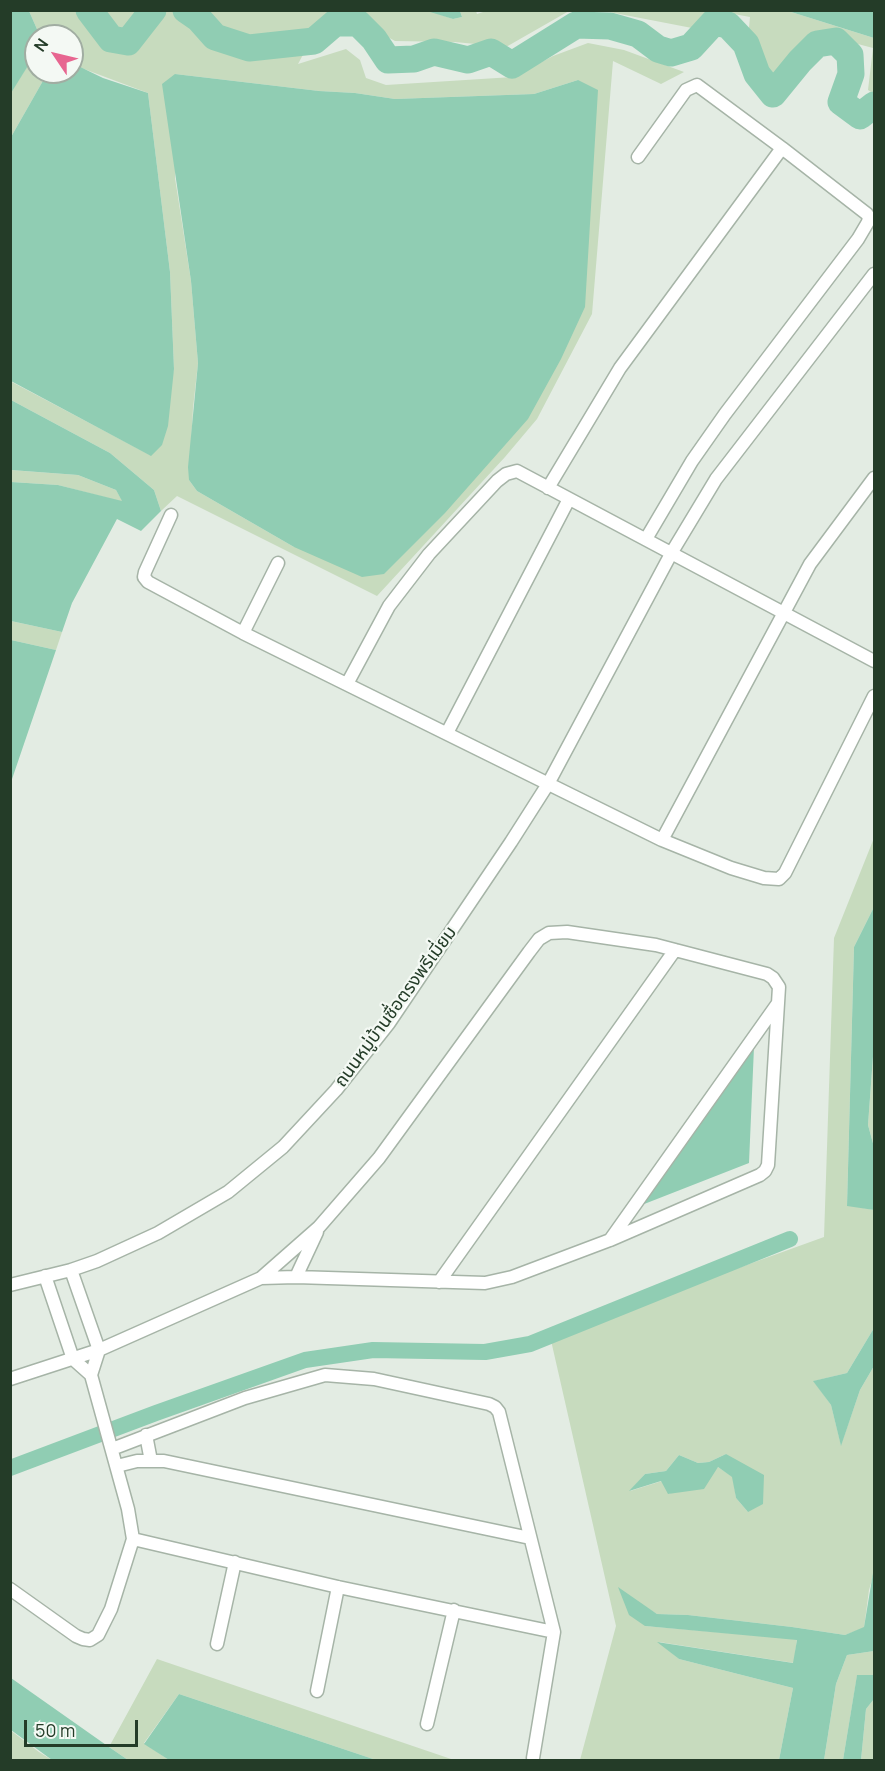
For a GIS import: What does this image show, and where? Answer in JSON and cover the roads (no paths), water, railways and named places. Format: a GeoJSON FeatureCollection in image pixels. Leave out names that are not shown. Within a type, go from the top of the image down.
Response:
{"type":"FeatureCollection","features":[{"type":"Feature","properties":{"kind":"street"},"geometry":{"type":"LineString","coordinates":[[638,157],[686,90],[697,85],[867,214],[868,222],[692,460],[646,539]]}},
{"type":"Feature","properties":{"kind":"street"},"geometry":{"type":"LineString","coordinates":[[548,488],[620,368],[782,148]]}},
{"type":"Feature","properties":{"kind":"street","name":"ถนนหมู่บ้านซื่อตรงพรีเมี่ยม"},"geometry":{"type":"LineString","coordinates":[[10,1285],[97,1261],[168,1228],[228,1192],[283,1147],[336,1090],[388,1023],[548,784],[672,552],[716,479],[874,274]]}},
{"type":"Feature","properties":{"kind":"street"},"geometry":{"type":"LineString","coordinates":[[347,684],[389,606],[429,554],[497,481],[506,474],[517,471],[874,661]]}},
{"type":"Feature","properties":{"kind":"street"},"geometry":{"type":"LineString","coordinates":[[662,840],[784,612],[823,545],[874,478]]}},
{"type":"Feature","properties":{"kind":"street"},"geometry":{"type":"LineString","coordinates":[[447,733],[569,499]]}},
{"type":"Feature","properties":{"kind":"street"},"geometry":{"type":"LineString","coordinates":[[171,515],[144,577],[148,582],[243,633],[662,840],[731,868],[764,878],[779,879],[789,865],[874,696]]}},
{"type":"Feature","properties":{"kind":"street"},"geometry":{"type":"LineString","coordinates":[[243,633],[278,563]]}},
{"type":"Feature","properties":{"kind":"street"},"geometry":{"type":"LineString","coordinates":[[10,1379],[99,1350],[261,1278],[319,1227],[379,1158],[540,939],[549,933],[567,932],[656,945],[767,974],[779,987],[768,1165],[765,1171],[610,1240],[513,1277],[485,1283],[261,1278]]}},
{"type":"Feature","properties":{"kind":"street"},"geometry":{"type":"LineString","coordinates":[[439,1282],[675,950]]}},
{"type":"Feature","properties":{"kind":"street"},"geometry":{"type":"LineString","coordinates":[[610,1240],[778,1002]]}},
{"type":"Feature","properties":{"kind":"street"},"geometry":{"type":"LineString","coordinates":[[296,1277],[319,1227]]}},
{"type":"Feature","properties":{"kind":"street"},"geometry":{"type":"LineString","coordinates":[[10,1589],[76,1636],[90,1640],[98,1635],[111,1609],[133,1539],[117,1466],[91,1375],[99,1350],[71,1270]]}},
{"type":"Feature","properties":{"kind":"street"},"geometry":{"type":"LineString","coordinates":[[45,1276],[73,1359],[91,1375]]}},
{"type":"Feature","properties":{"kind":"street"},"geometry":{"type":"LineString","coordinates":[[112,1449],[245,1398],[325,1375],[374,1379],[489,1404],[499,1412],[554,1632],[533,1758]]}},
{"type":"Feature","properties":{"kind":"street"},"geometry":{"type":"LineString","coordinates":[[146,1435],[151,1461]]}},
{"type":"Feature","properties":{"kind":"street"},"geometry":{"type":"LineString","coordinates":[[117,1466],[137,1461],[164,1461],[530,1538]]}},
{"type":"Feature","properties":{"kind":"street"},"geometry":{"type":"LineString","coordinates":[[133,1539],[338,1587],[554,1632]]}},
{"type":"Feature","properties":{"kind":"street"},"geometry":{"type":"LineString","coordinates":[[217,1644],[235,1562]]}},
{"type":"Feature","properties":{"kind":"street"},"geometry":{"type":"LineString","coordinates":[[317,1691],[338,1587]]}},
{"type":"Feature","properties":{"kind":"street"},"geometry":{"type":"LineString","coordinates":[[427,1724],[454,1610]]}},
{"type":"Feature","properties":{"kind":"waterway"},"geometry":{"type":"LineString","coordinates":[[89,10],[111,39],[128,42],[153,10]]}},
{"type":"Feature","properties":{"kind":"waterway"},"geometry":{"type":"LineString","coordinates":[[186,10],[199,19],[215,37],[249,48],[314,41],[335,23],[358,23],[374,39],[388,60],[414,59],[434,52],[468,60],[491,52],[512,65],[576,25],[610,26],[638,34],[658,49],[671,53],[691,47],[714,22],[728,25],[746,44],[757,74],[773,94],[817,44],[836,41],[850,55],[851,74],[841,102],[860,116],[874,105]]}},
{"type":"Feature","properties":{"kind":"waterway"},"geometry":{"type":"LineString","coordinates":[[10,1468],[305,1360],[373,1350],[485,1352],[530,1344],[790,1239]]}}]}
